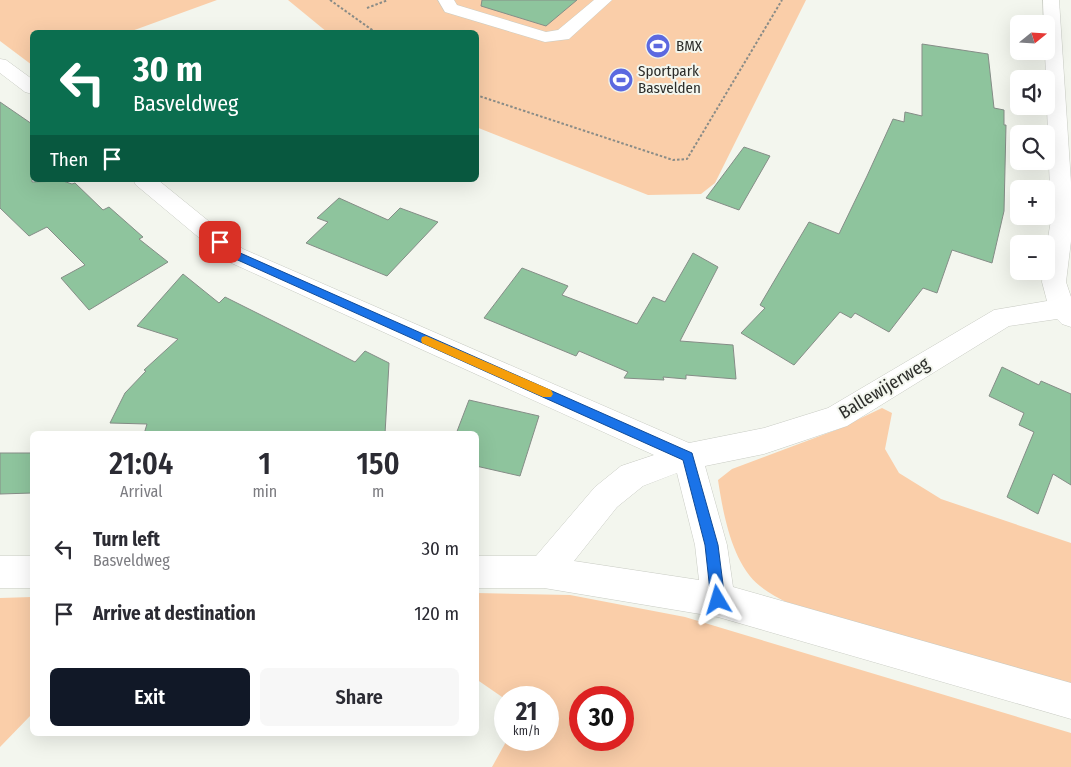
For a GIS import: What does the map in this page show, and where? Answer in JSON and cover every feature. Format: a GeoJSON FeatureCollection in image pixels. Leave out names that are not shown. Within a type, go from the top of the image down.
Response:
{"type":"FeatureCollection","features":[{"type":"Feature","properties":{"kind":"street"},"geometry":{"type":"LineString","coordinates":[[446,0],[451,8],[545,37],[562,35],[604,0]]}},
{"type":"Feature","properties":{"kind":"street"},"geometry":{"type":"LineString","coordinates":[[1051,0],[1062,220],[1054,282],[1066,313]]}},
{"type":"Feature","properties":{"kind":"street"},"geometry":{"type":"LineString","coordinates":[[0,64],[30,86]]}},
{"type":"Feature","properties":{"kind":"street"},"geometry":{"type":"LineString","coordinates":[[146,182],[235,255],[688,456],[711,545],[718,600]]}},
{"type":"Feature","properties":{"kind":"street","name":"Ballewijerweg"},"geometry":{"type":"LineString","coordinates":[[544,572],[606,497],[632,476],[688,456],[764,441],[837,417],[1003,317],[1066,313]]}},
{"type":"Feature","properties":{"kind":"street"},"geometry":{"type":"LineString","coordinates":[[0,572],[30,572]]}},
{"type":"Feature","properties":{"kind":"street"},"geometry":{"type":"LineString","coordinates":[[479,572],[544,572],[718,600],[1071,702]]}},
{"type":"Feature","properties":{"kind":"path"},"geometry":{"type":"LineString","coordinates":[[330,0],[372,30]]}},
{"type":"Feature","properties":{"kind":"path"},"geometry":{"type":"LineString","coordinates":[[367,8],[388,0]]}},
{"type":"Feature","properties":{"kind":"path"},"geometry":{"type":"LineString","coordinates":[[479,96],[673,160],[687,159],[782,0]]}},
{"type":"Feature","properties":{"kind":"shaded area"},"geometry":{"type":"Polygon","coordinates":[[[0,0],[217,0],[134,30],[30,30],[30,64],[0,41],[0,0]]]}},
{"type":"Feature","properties":{"kind":"shaded area","name":"Sportpark Basvelden"},"geometry":{"type":"Polygon","coordinates":[[[288,0],[806,0],[715,183],[701,194],[648,195],[479,128],[479,30],[325,30],[288,0]]]}},
{"type":"Feature","properties":{"kind":"shaded area"},"geometry":{"type":"Polygon","coordinates":[[[882,408],[892,413],[885,449],[899,473],[941,499],[1071,543],[1071,684],[786,602],[760,586],[742,565],[730,537],[718,480],[732,469],[836,430],[882,408]]]}},
{"type":"Feature","properties":{"kind":"shaded area"},"geometry":{"type":"Polygon","coordinates":[[[479,593],[570,595],[685,617],[1071,733],[1071,767],[492,767],[501,751],[559,751],[559,686],[494,686],[494,691],[479,681],[479,593]]]}},
{"type":"Feature","properties":{"kind":"shaded area"},"geometry":{"type":"Polygon","coordinates":[[[30,597],[30,716],[0,747],[0,598],[30,597]]]}},
{"type":"Feature","properties":{"kind":"building"},"geometry":{"type":"Polygon","coordinates":[[[482,0],[577,0],[546,26],[481,6],[482,0]]]}},
{"type":"Feature","properties":{"kind":"building"},"geometry":{"type":"Polygon","coordinates":[[[922,44],[988,54],[994,108],[1004,110],[1004,125],[1006,125],[1004,211],[992,263],[952,250],[937,293],[923,288],[889,332],[855,313],[851,318],[840,312],[794,365],[741,333],[765,308],[760,305],[809,222],[839,234],[893,119],[904,122],[905,112],[922,116],[922,44]]]}},
{"type":"Feature","properties":{"kind":"building"},"geometry":{"type":"Polygon","coordinates":[[[0,102],[30,123],[30,182],[75,183],[103,210],[109,207],[143,237],[139,239],[168,262],[89,310],[61,278],[85,265],[47,227],[29,236],[0,208],[0,102]]]}},
{"type":"Feature","properties":{"kind":"building"},"geometry":{"type":"Polygon","coordinates":[[[744,147],[770,156],[739,210],[706,198],[744,147]]]}},
{"type":"Feature","properties":{"kind":"building"},"geometry":{"type":"Polygon","coordinates":[[[339,198],[388,220],[400,208],[438,222],[387,276],[306,243],[328,222],[317,218],[339,198]]]}},
{"type":"Feature","properties":{"kind":"building"},"geometry":{"type":"Polygon","coordinates":[[[693,253],[718,267],[680,341],[733,345],[736,379],[686,375],[686,379],[663,377],[664,380],[624,378],[628,372],[579,351],[576,356],[484,318],[522,268],[568,286],[562,295],[637,324],[653,297],[665,302],[693,253]]]}},
{"type":"Feature","properties":{"kind":"building"},"geometry":{"type":"Polygon","coordinates":[[[183,274],[219,303],[225,297],[355,362],[365,351],[389,363],[385,431],[145,431],[147,424],[110,423],[125,393],[146,371],[144,370],[178,339],[137,326],[183,274]]]}},
{"type":"Feature","properties":{"kind":"building"},"geometry":{"type":"Polygon","coordinates":[[[1002,367],[1039,385],[1041,381],[1071,394],[1071,485],[1053,474],[1038,514],[1007,497],[1034,432],[1019,425],[1024,413],[989,396],[1002,367]]]}},
{"type":"Feature","properties":{"kind":"building"},"geometry":{"type":"Polygon","coordinates":[[[469,400],[539,416],[520,476],[479,467],[479,431],[457,431],[469,400]]]}},
{"type":"Feature","properties":{"kind":"building"},"geometry":{"type":"Polygon","coordinates":[[[0,453],[30,453],[30,493],[0,494],[0,453]]]}},
{"type":"Feature","properties":{"kind":"slow traffic"},"geometry":{"type":"LineString","coordinates":[[426,340],[547,394]]}},
{"type":"Feature","properties":{"kind":"place","name":"BMX"},"geometry":{"type":"Point","coordinates":[658,46]}},
{"type":"Feature","properties":{"kind":"place","name":"Sportpark Basvelden"},"geometry":{"type":"Point","coordinates":[621,80]}},
{"type":"Feature","properties":{"kind":"route"},"geometry":{"type":"LineString","coordinates":[[220,242],[235,255],[688,456],[711,545],[718,600]]}}]}
